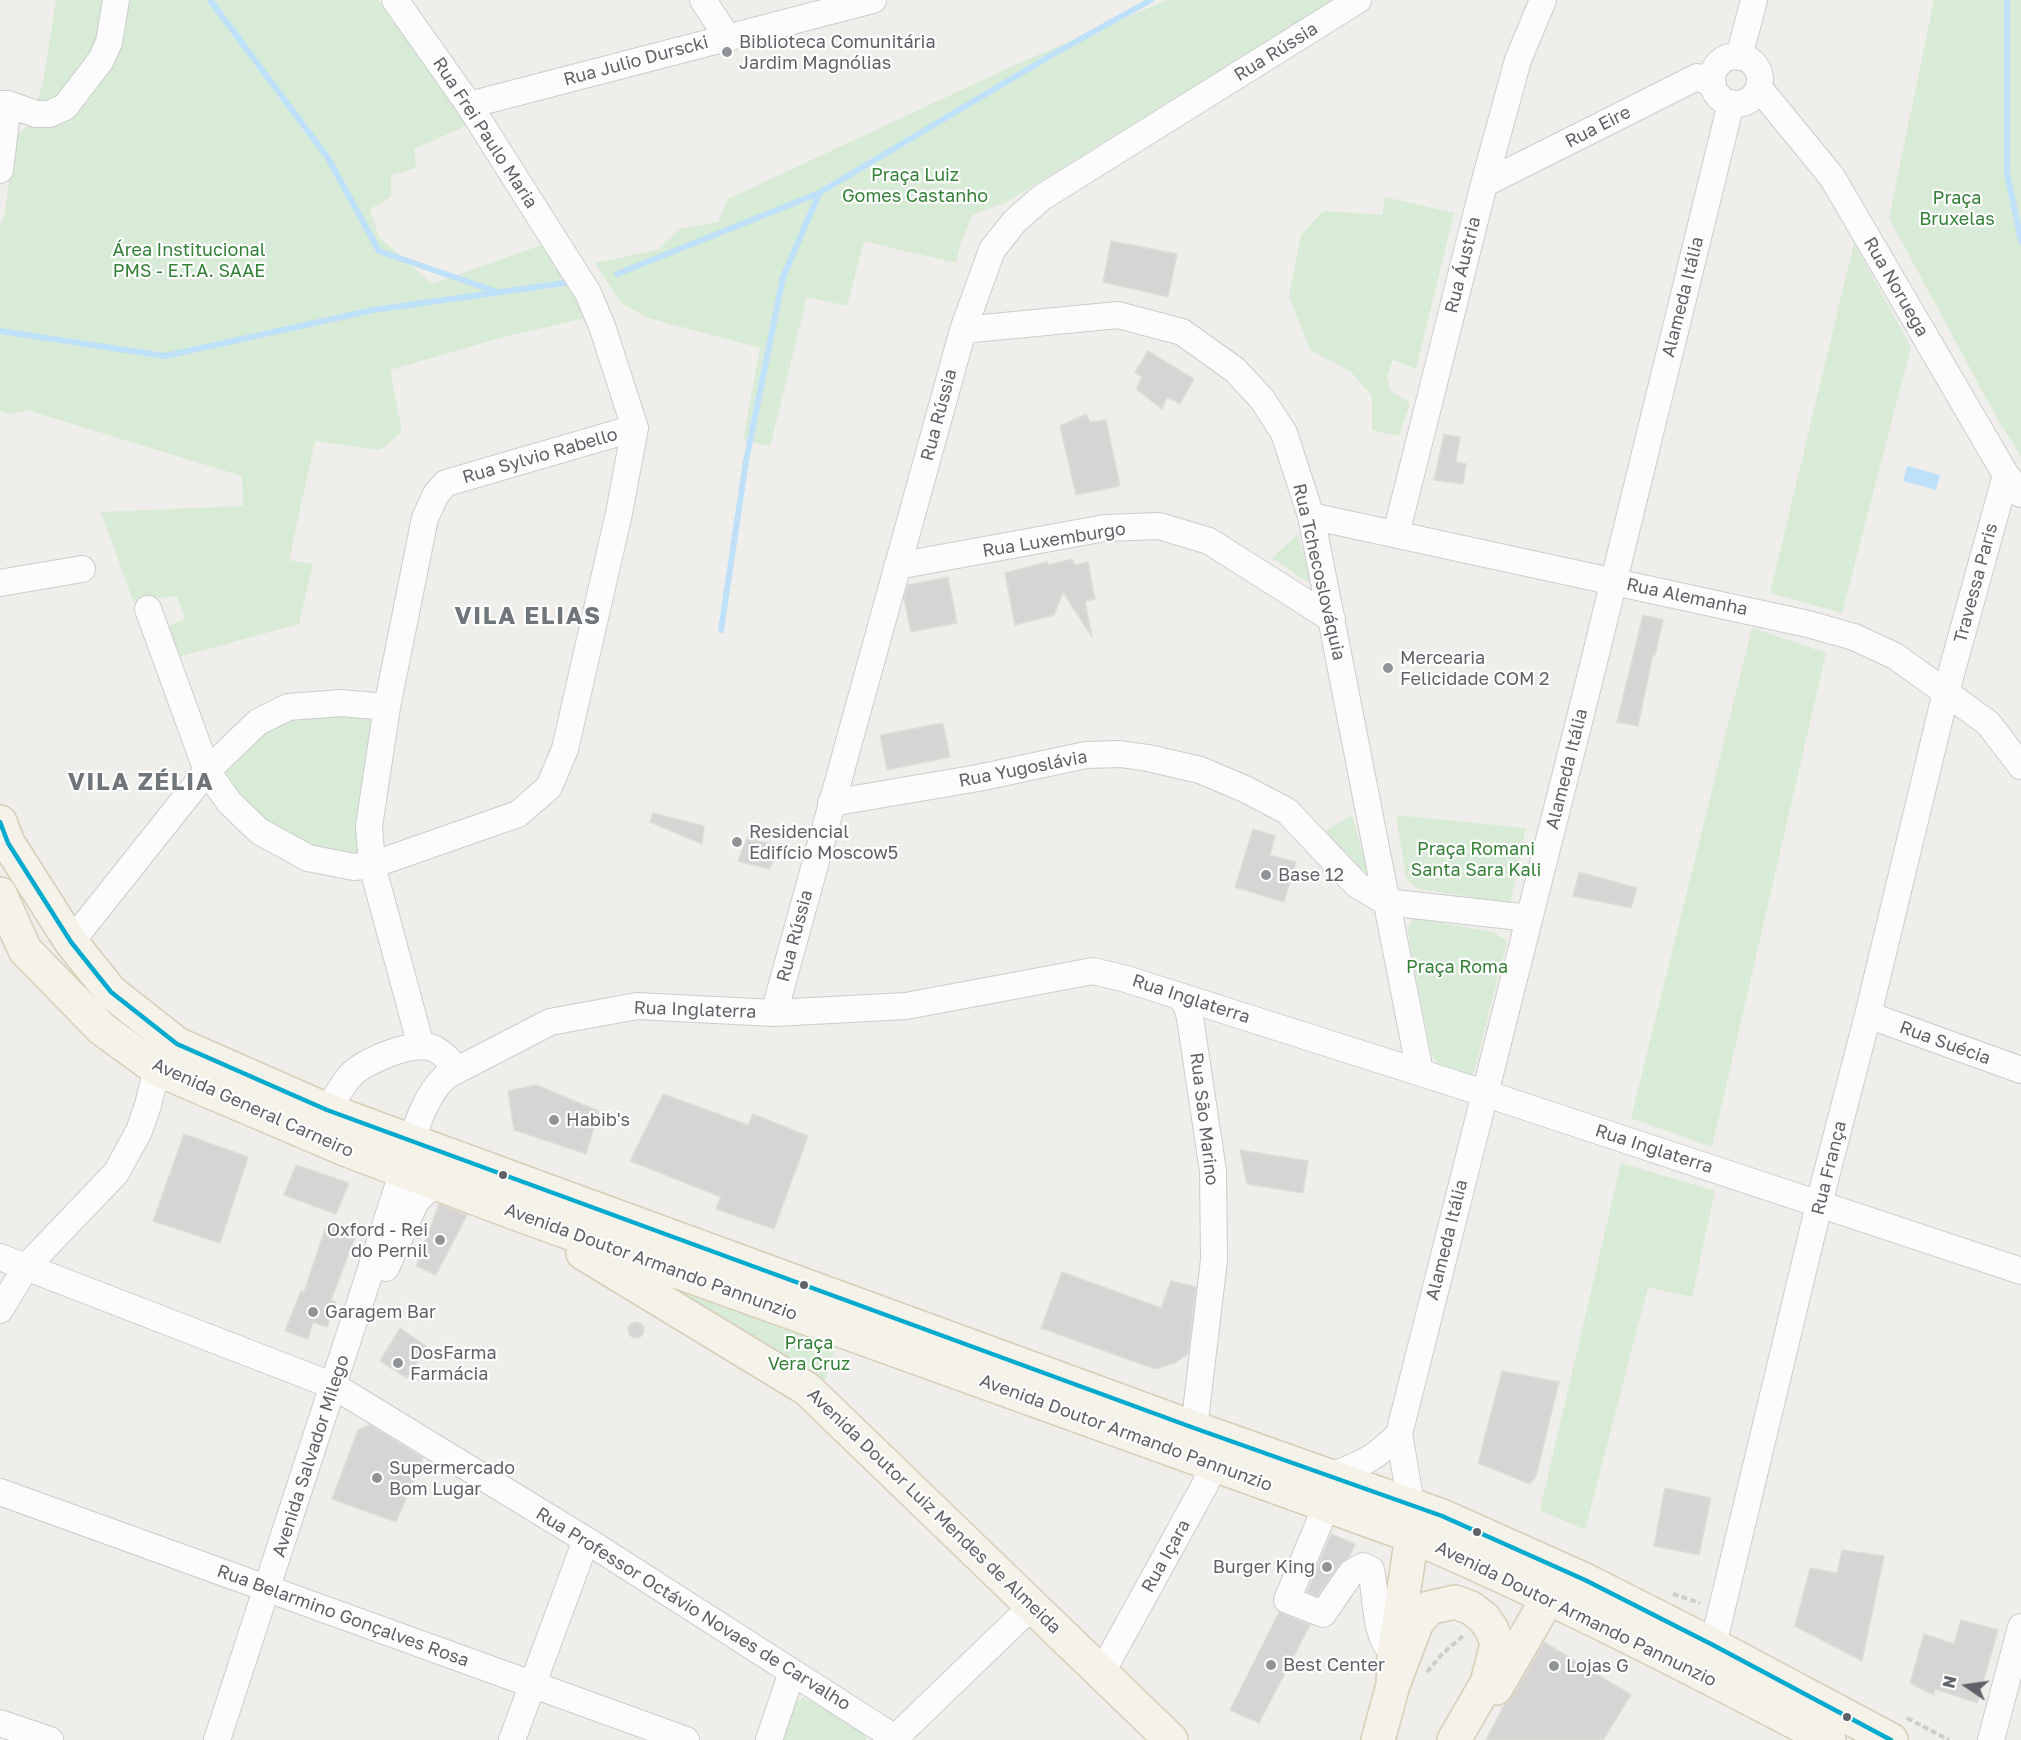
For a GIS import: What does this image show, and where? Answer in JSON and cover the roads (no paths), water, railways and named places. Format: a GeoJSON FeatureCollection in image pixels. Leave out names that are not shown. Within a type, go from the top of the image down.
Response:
{"type":"FeatureCollection","features":[{"type":"Feature","properties":{"kind":"main road","name":"Avenida General Carneiro"},"geometry":{"type":"LineString","coordinates":[[0,822],[8,843],[71,942],[111,992],[177,1044],[327,1110],[408,1156]]}},
{"type":"Feature","properties":{"kind":"main road","name":"Avenida General Carneiro"},"geometry":{"type":"LineString","coordinates":[[0,894],[25,950],[102,1029],[157,1069],[295,1129],[408,1156]]}},
{"type":"Feature","properties":{"kind":"main road","name":"Avenida Doutor Armando Pannunzio"},"geometry":{"type":"LineString","coordinates":[[408,1156],[435,1183],[522,1216],[1206,1442]]}},
{"type":"Feature","properties":{"kind":"main road","name":"Avenida Doutor Armando Pannunzio"},"geometry":{"type":"LineString","coordinates":[[408,1156],[1206,1442],[1411,1520],[1501,1574],[1556,1584],[1713,1645],[1891,1740]]}},
{"type":"Feature","properties":{"kind":"main road","name":"Avenida Doutor Luiz Mendes de Almeida"},"geometry":{"type":"LineString","coordinates":[[522,1216],[807,1389],[1171,1740]]}},
{"type":"Feature","properties":{"kind":"main road"},"geometry":{"type":"LineString","coordinates":[[1378,1740],[1394,1670],[1411,1520]]}},
{"type":"Feature","properties":{"kind":"main road","name":"Avenida Doutor Armando Pannunzio"},"geometry":{"type":"LineString","coordinates":[[1556,1584],[1829,1740]]}},
{"type":"Feature","properties":{"kind":"main road"},"geometry":{"type":"LineString","coordinates":[[1464,1740],[1556,1584]]}},
{"type":"Feature","properties":{"kind":"main road"},"geometry":{"type":"LineString","coordinates":[[1394,1670],[1417,1622],[1429,1608],[1455,1602],[1470,1608],[1484,1618],[1497,1644],[1487,1683],[1454,1740]]}},
{"type":"Feature","properties":{"kind":"street"},"geometry":{"type":"LineString","coordinates":[[0,170],[4,104],[36,114],[49,114],[65,107],[101,60],[109,42],[116,0]]}},
{"type":"Feature","properties":{"kind":"street","name":"Rua Frei Paulo Maria"},"geometry":{"type":"LineString","coordinates":[[395,0],[470,105],[531,204],[574,268],[602,326],[635,428]]}},
{"type":"Feature","properties":{"kind":"street"},"geometry":{"type":"LineString","coordinates":[[703,0],[727,38]]}},
{"type":"Feature","properties":{"kind":"street","name":"Rua Julio Durscki"},"geometry":{"type":"LineString","coordinates":[[470,105],[873,0]]}},
{"type":"Feature","properties":{"kind":"street","name":"Rua Rússia"},"geometry":{"type":"LineString","coordinates":[[774,1012],[963,330],[992,250],[1014,222],[1041,198],[1358,0]]}},
{"type":"Feature","properties":{"kind":"street","name":"Rua Áustria"},"geometry":{"type":"LineString","coordinates":[[1396,534],[1484,184],[1518,60],[1543,0]]}},
{"type":"Feature","properties":{"kind":"street"},"geometry":{"type":"LineString","coordinates":[[1739,57],[1754,0]]}},
{"type":"Feature","properties":{"kind":"street"},"geometry":{"type":"LineString","coordinates":[[1739,57],[1746,58],[1756,68],[1759,74],[1759,88],[1755,95],[1744,103],[1731,104],[1719,97],[1713,84],[1713,77],[1719,64],[1739,57]]}},
{"type":"Feature","properties":{"kind":"street","name":"Rua Eire"},"geometry":{"type":"LineString","coordinates":[[1484,184],[1697,77],[1713,84]]}},
{"type":"Feature","properties":{"kind":"street","name":"Rua Noruega"},"geometry":{"type":"LineString","coordinates":[[1759,88],[1832,177],[2014,484]]}},
{"type":"Feature","properties":{"kind":"street","name":"Alameda Itália"},"geometry":{"type":"LineString","coordinates":[[1411,1520],[1399,1434],[1731,104]]}},
{"type":"Feature","properties":{"kind":"street","name":"Rua Tchecoslováquia"},"geometry":{"type":"LineString","coordinates":[[963,330],[1118,315],[1182,332],[1235,370],[1262,399],[1284,433],[1311,516],[1420,1072]]}},
{"type":"Feature","properties":{"kind":"street"},"geometry":{"type":"LineString","coordinates":[[148,609],[207,771],[230,802],[259,831],[308,858],[354,867],[372,865],[518,814],[549,787],[565,748],[619,513],[635,428]]}},
{"type":"Feature","properties":{"kind":"street","name":"Rua Sylvio Rabello"},"geometry":{"type":"LineString","coordinates":[[387,707],[425,518],[436,494],[446,483],[635,428]]}},
{"type":"Feature","properties":{"kind":"street","name":"Travessa Paris"},"geometry":{"type":"LineString","coordinates":[[1946,692],[2014,484]]}},
{"type":"Feature","properties":{"kind":"street","name":"Rua Alemanha"},"geometry":{"type":"LineString","coordinates":[[1311,516],[1808,624],[1854,637],[1895,656],[1988,723],[2021,766]]}},
{"type":"Feature","properties":{"kind":"street","name":"Rua Luxemburgo"},"geometry":{"type":"LineString","coordinates":[[897,566],[1105,528],[1160,526],[1209,541],[1332,619]]}},
{"type":"Feature","properties":{"kind":"street"},"geometry":{"type":"LineString","coordinates":[[0,583],[82,569]]}},
{"type":"Feature","properties":{"kind":"street","name":"Rua França"},"geometry":{"type":"LineString","coordinates":[[1713,1645],[1946,692]]}},
{"type":"Feature","properties":{"kind":"street"},"geometry":{"type":"LineString","coordinates":[[71,942],[207,771],[258,722],[288,707],[340,703],[387,707],[369,826],[372,865],[421,1046]]}},
{"type":"Feature","properties":{"kind":"street","name":"Rua Yugoslávia"},"geometry":{"type":"LineString","coordinates":[[831,803],[978,778],[1086,755],[1120,754],[1148,758],[1200,770],[1287,810],[1357,885],[1386,902],[1529,918]]}},
{"type":"Feature","properties":{"kind":"street","name":"Rua Inglaterra"},"geometry":{"type":"LineString","coordinates":[[408,1156],[435,1086],[458,1069],[550,1022],[637,1006],[774,1012],[906,1006],[1093,971],[1126,979],[1420,1072],[2021,1271]]}},
{"type":"Feature","properties":{"kind":"street","name":"Rua São Marino"},"geometry":{"type":"LineString","coordinates":[[1177,995],[1186,1003],[1190,1018],[1214,1171],[1214,1260],[1206,1442]]}},
{"type":"Feature","properties":{"kind":"street","name":"Rua Suécia"},"geometry":{"type":"LineString","coordinates":[[1868,1015],[2021,1070]]}},
{"type":"Feature","properties":{"kind":"street"},"geometry":{"type":"LineString","coordinates":[[327,1110],[351,1075],[368,1062],[394,1052],[421,1046],[433,1048],[458,1069]]}},
{"type":"Feature","properties":{"kind":"street"},"geometry":{"type":"LineString","coordinates":[[0,1310],[26,1267],[116,1173],[139,1131],[157,1069]]}},
{"type":"Feature","properties":{"kind":"street","name":"Avenida Salvador Milego"},"geometry":{"type":"LineString","coordinates":[[217,1740],[408,1156]]}},
{"type":"Feature","properties":{"kind":"street"},"geometry":{"type":"LineString","coordinates":[[334,1386],[416,1201],[435,1183]]}},
{"type":"Feature","properties":{"kind":"street","name":"Rua Professor Octávio Novaes de Carvalho"},"geometry":{"type":"LineString","coordinates":[[0,1257],[334,1386],[586,1540],[894,1739]]}},
{"type":"Feature","properties":{"kind":"street"},"geometry":{"type":"LineString","coordinates":[[1394,1670],[1380,1632],[1376,1590],[1371,1570],[1362,1566],[1354,1570],[1323,1614],[1287,1600],[1329,1490],[1361,1465],[1381,1453],[1399,1434]]}},
{"type":"Feature","properties":{"kind":"street","name":"Rua Içara"},"geometry":{"type":"LineString","coordinates":[[1102,1672],[1206,1483],[1206,1442]]}},
{"type":"Feature","properties":{"kind":"street","name":"Rua Belarmino Gonçalves Rosa"},"geometry":{"type":"LineString","coordinates":[[0,1491],[686,1740]]}},
{"type":"Feature","properties":{"kind":"street"},"geometry":{"type":"LineString","coordinates":[[512,1740],[586,1540]]}},
{"type":"Feature","properties":{"kind":"street"},"geometry":{"type":"LineString","coordinates":[[894,1739],[1032,1606]]}},
{"type":"Feature","properties":{"kind":"street"},"geometry":{"type":"LineString","coordinates":[[1991,1740],[2021,1628]]}},
{"type":"Feature","properties":{"kind":"street"},"geometry":{"type":"LineString","coordinates":[[769,1740],[792,1672]]}},
{"type":"Feature","properties":{"kind":"street"},"geometry":{"type":"LineString","coordinates":[[0,1723],[50,1740]]}},
{"type":"Feature","properties":{"kind":"water"},"geometry":{"type":"Polygon","coordinates":[[[1907,466],[1940,475],[1936,490],[1903,481],[1907,466]]]}},
{"type":"Feature","properties":{"kind":"waterway"},"geometry":{"type":"LineString","coordinates":[[210,0],[328,158],[379,251],[497,292]]}},
{"type":"Feature","properties":{"kind":"waterway"},"geometry":{"type":"LineString","coordinates":[[617,274],[819,193],[1050,56],[1151,0]]}},
{"type":"Feature","properties":{"kind":"waterway"},"geometry":{"type":"LineString","coordinates":[[2007,0],[2007,173],[2021,241]]}},
{"type":"Feature","properties":{"kind":"waterway"},"geometry":{"type":"LineString","coordinates":[[721,630],[746,461],[783,277],[819,194]]}},
{"type":"Feature","properties":{"kind":"waterway"},"geometry":{"type":"LineString","coordinates":[[0,331],[165,356],[373,310],[572,282]]}},
{"type":"Feature","properties":{"kind":"place","name":"Biblioteca Comunitária Jardim Magnólias"},"geometry":{"type":"Point","coordinates":[727,52]}},
{"type":"Feature","properties":{"kind":"place","name":"Mercearia Felicidade COM 2"},"geometry":{"type":"Point","coordinates":[1388,668]}},
{"type":"Feature","properties":{"kind":"place","name":"Residencial Edifício Moscow5"},"geometry":{"type":"Point","coordinates":[737,842]}},
{"type":"Feature","properties":{"kind":"place","name":"Base 12"},"geometry":{"type":"Point","coordinates":[1266,875]}},
{"type":"Feature","properties":{"kind":"place","name":"Habib's"},"geometry":{"type":"Point","coordinates":[554,1120]}},
{"type":"Feature","properties":{"kind":"place","name":"Oxford - Rei do Pernil"},"geometry":{"type":"Point","coordinates":[440,1240]}},
{"type":"Feature","properties":{"kind":"place","name":"Garagem Bar"},"geometry":{"type":"Point","coordinates":[313,1312]}},
{"type":"Feature","properties":{"kind":"place","name":"DosFarma Farmácia"},"geometry":{"type":"Point","coordinates":[398,1363]}},
{"type":"Feature","properties":{"kind":"place","name":"Supermercado Bom Lugar"},"geometry":{"type":"Point","coordinates":[377,1478]}},
{"type":"Feature","properties":{"kind":"place","name":"Burger King"},"geometry":{"type":"Point","coordinates":[1327,1567]}},
{"type":"Feature","properties":{"kind":"place","name":"Best Center"},"geometry":{"type":"Point","coordinates":[1271,1665]}},
{"type":"Feature","properties":{"kind":"place","name":"Lojas G"},"geometry":{"type":"Point","coordinates":[1554,1666]}},
{"type":"Feature","properties":{"kind":"district","name":"VILA ELIAS"},"geometry":{"type":"Point","coordinates":[528,616]}},
{"type":"Feature","properties":{"kind":"district","name":"VILA ZÉLIA"},"geometry":{"type":"Point","coordinates":[141,782]}},
{"type":"Feature","properties":{"kind":"park label","name":"Praça Luiz Gomes Castanho"},"geometry":{"type":"Point","coordinates":[915,186]}},
{"type":"Feature","properties":{"kind":"park label","name":"Praça Bruxelas"},"geometry":{"type":"Point","coordinates":[1957,208]}},
{"type":"Feature","properties":{"kind":"park label","name":"Área Institucional PMS - E.T.A. SAAE"},"geometry":{"type":"Point","coordinates":[189,260]}},
{"type":"Feature","properties":{"kind":"park label","name":"Praça Romani Santa Sara Kali"},"geometry":{"type":"Point","coordinates":[1476,859]}},
{"type":"Feature","properties":{"kind":"park label","name":"Praça Roma"},"geometry":{"type":"Point","coordinates":[1457,967]}},
{"type":"Feature","properties":{"kind":"park label","name":"Praça Vera Cruz"},"geometry":{"type":"Point","coordinates":[809,1353]}}]}
